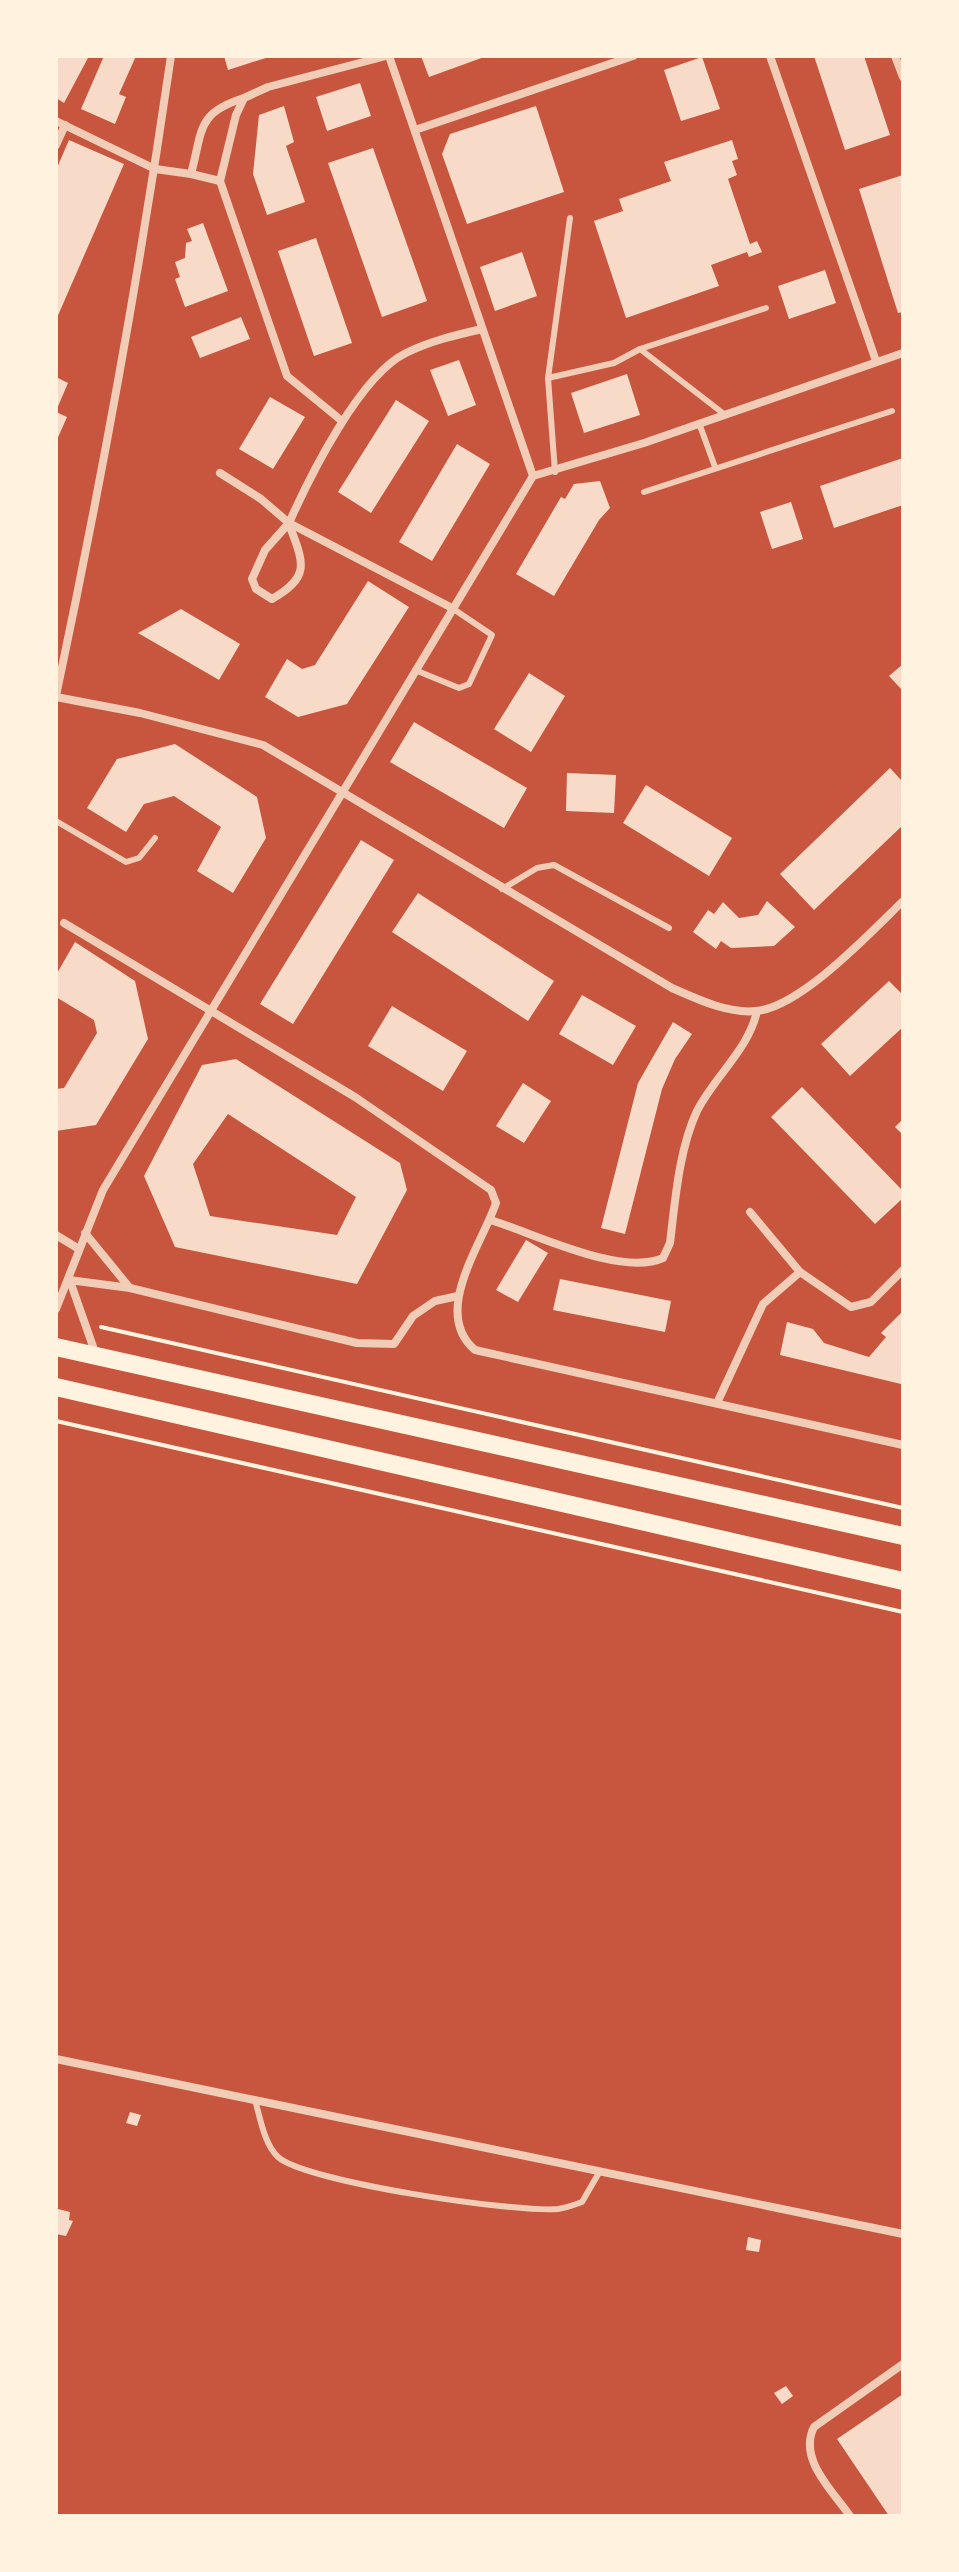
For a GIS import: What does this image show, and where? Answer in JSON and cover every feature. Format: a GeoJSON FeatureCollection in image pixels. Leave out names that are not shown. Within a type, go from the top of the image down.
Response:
{"type":"FeatureCollection","features":[{"type":"Feature","properties":{"kind":"highway"},"geometry":{"type":"LineString","coordinates":[[56,1347],[903,1536]]}},
{"type":"Feature","properties":{"kind":"highway"},"geometry":{"type":"LineString","coordinates":[[56,1387],[903,1581]]}},
{"type":"Feature","properties":{"kind":"street"},"geometry":{"type":"LineString","coordinates":[[171,56],[155,169],[56,696],[245,738],[672,988],[716,1005],[757,1011],[781,1002],[831,970],[903,901]]}},
{"type":"Feature","properties":{"kind":"street"},"geometry":{"type":"LineString","coordinates":[[191,174],[206,118],[212,110],[268,87],[388,56],[533,476]]}},
{"type":"Feature","properties":{"kind":"street"},"geometry":{"type":"LineString","coordinates":[[415,130],[633,56]]}},
{"type":"Feature","properties":{"kind":"street"},"geometry":{"type":"LineString","coordinates":[[770,56],[876,361]]}},
{"type":"Feature","properties":{"kind":"street"},"geometry":{"type":"LineString","coordinates":[[895,56],[903,77]]}},
{"type":"Feature","properties":{"kind":"street"},"geometry":{"type":"LineString","coordinates":[[244,98],[236,115],[220,181],[287,376],[342,421]]}},
{"type":"Feature","properties":{"kind":"street"},"geometry":{"type":"LineString","coordinates":[[56,145],[60,123],[155,169],[220,181]]}},
{"type":"Feature","properties":{"kind":"street"},"geometry":{"type":"LineString","coordinates":[[289,523],[301,556],[301,575],[292,587],[272,599],[256,589],[252,579],[265,550],[289,523],[342,421],[373,379],[405,353],[482,329]]}},
{"type":"Feature","properties":{"kind":"street"},"geometry":{"type":"LineString","coordinates":[[56,1309],[103,1190],[533,476],[555,472],[903,353]]}},
{"type":"Feature","properties":{"kind":"street"},"geometry":{"type":"LineString","coordinates":[[220,473],[261,499],[289,523],[452,608]]}},
{"type":"Feature","properties":{"kind":"street"},"geometry":{"type":"LineString","coordinates":[[64,923],[355,1097],[477,1179],[495,1195],[490,1220],[458,1296],[456,1320],[465,1341],[475,1350],[903,1445]]}},
{"type":"Feature","properties":{"kind":"street"},"geometry":{"type":"LineString","coordinates":[[490,1220],[593,1254],[630,1261],[655,1262],[663,1258],[670,1243],[686,1147],[696,1113],[743,1043],[757,1011]]}},
{"type":"Feature","properties":{"kind":"street"},"geometry":{"type":"LineString","coordinates":[[750,1212],[800,1272],[851,1307],[871,1302],[903,1270]]}},
{"type":"Feature","properties":{"kind":"street"},"geometry":{"type":"LineString","coordinates":[[85,1233],[130,1288]]}},
{"type":"Feature","properties":{"kind":"street"},"geometry":{"type":"LineString","coordinates":[[56,1235],[79,1249]]}},
{"type":"Feature","properties":{"kind":"street"},"geometry":{"type":"LineString","coordinates":[[717,1403],[763,1304],[800,1272]]}},
{"type":"Feature","properties":{"kind":"street"},"geometry":{"type":"LineString","coordinates":[[69,1280],[130,1288],[357,1343],[387,1346],[399,1339],[413,1316],[435,1301],[458,1296]]}},
{"type":"Feature","properties":{"kind":"street"},"geometry":{"type":"LineString","coordinates":[[69,1280],[97,1355]]}},
{"type":"Feature","properties":{"kind":"street"},"geometry":{"type":"LineString","coordinates":[[56,2059],[903,2234]]}},
{"type":"Feature","properties":{"kind":"street"},"geometry":{"type":"LineString","coordinates":[[850,2516],[810,2459],[808,2437],[814,2427],[903,2364]]}},
{"type":"Feature","properties":{"kind":"lane"},"geometry":{"type":"LineString","coordinates":[[555,472],[548,378],[570,218]]}},
{"type":"Feature","properties":{"kind":"lane"},"geometry":{"type":"LineString","coordinates":[[548,378],[614,363],[640,349],[766,308]]}},
{"type":"Feature","properties":{"kind":"lane"},"geometry":{"type":"LineString","coordinates":[[640,349],[724,414]]}},
{"type":"Feature","properties":{"kind":"lane"},"geometry":{"type":"LineString","coordinates":[[644,492],[892,411]]}},
{"type":"Feature","properties":{"kind":"lane"},"geometry":{"type":"LineString","coordinates":[[699,423],[715,467]]}},
{"type":"Feature","properties":{"kind":"lane"},"geometry":{"type":"LineString","coordinates":[[415,670],[459,688],[469,684],[492,635],[452,608]]}},
{"type":"Feature","properties":{"kind":"lane"},"geometry":{"type":"LineString","coordinates":[[56,821],[126,862],[139,858],[155,838]]}},
{"type":"Feature","properties":{"kind":"lane"},"geometry":{"type":"LineString","coordinates":[[502,889],[537,868],[554,865],[669,928]]}},
{"type":"Feature","properties":{"kind":"lane"},"geometry":{"type":"LineString","coordinates":[[255,2100],[269,2145],[278,2158],[323,2175],[484,2206],[560,2209],[582,2202],[600,2171]]}},
{"type":"Feature","properties":{"kind":"path"},"geometry":{"type":"LineString","coordinates":[[85,1323],[903,1508]]}},
{"type":"Feature","properties":{"kind":"path"},"geometry":{"type":"LineString","coordinates":[[56,1421],[903,1612]]}},
{"type":"Feature","properties":{"kind":"building"},"geometry":{"type":"Polygon","coordinates":[[[56,56],[89,56],[64,103],[56,98],[56,56]]]}},
{"type":"Feature","properties":{"kind":"building"},"geometry":{"type":"Polygon","coordinates":[[[104,56],[136,56],[119,94],[126,97],[115,124],[81,109],[104,56]]]}},
{"type":"Feature","properties":{"kind":"building"},"geometry":{"type":"Polygon","coordinates":[[[224,56],[269,56],[269,57],[228,70],[224,56]]]}},
{"type":"Feature","properties":{"kind":"building"},"geometry":{"type":"Polygon","coordinates":[[[421,56],[487,56],[429,77],[421,56]]]}},
{"type":"Feature","properties":{"kind":"building"},"geometry":{"type":"Polygon","coordinates":[[[814,56],[864,56],[890,135],[845,150],[814,56]]]}},
{"type":"Feature","properties":{"kind":"building"},"geometry":{"type":"Polygon","coordinates":[[[702,57],[720,109],[681,121],[664,70],[702,57]]]}},
{"type":"Feature","properties":{"kind":"building"},"geometry":{"type":"Polygon","coordinates":[[[360,83],[371,116],[327,131],[316,97],[360,83]]]}},
{"type":"Feature","properties":{"kind":"building"},"geometry":{"type":"Polygon","coordinates":[[[284,106],[294,142],[286,146],[305,202],[267,215],[253,174],[259,115],[284,106]]]}},
{"type":"Feature","properties":{"kind":"building"},"geometry":{"type":"Polygon","coordinates":[[[536,106],[564,192],[467,224],[442,154],[450,134],[536,106]]]}},
{"type":"Feature","properties":{"kind":"building"},"geometry":{"type":"Polygon","coordinates":[[[69,140],[124,164],[56,320],[56,170],[69,140]]]}},
{"type":"Feature","properties":{"kind":"building"},"geometry":{"type":"Polygon","coordinates":[[[732,140],[738,159],[732,161],[737,175],[728,179],[750,244],[757,241],[762,252],[749,257],[747,252],[711,265],[719,286],[626,318],[594,221],[623,211],[619,199],[671,181],[664,162],[732,140]]]}},
{"type":"Feature","properties":{"kind":"building"},"geometry":{"type":"Polygon","coordinates":[[[373,148],[427,301],[382,317],[328,163],[373,148]]]}},
{"type":"Feature","properties":{"kind":"building"},"geometry":{"type":"Polygon","coordinates":[[[903,175],[903,312],[898,313],[859,189],[903,175]]]}},
{"type":"Feature","properties":{"kind":"building"},"geometry":{"type":"Polygon","coordinates":[[[203,223],[228,291],[185,307],[175,279],[180,277],[175,262],[185,258],[186,243],[192,241],[187,229],[203,223]]]}},
{"type":"Feature","properties":{"kind":"building"},"geometry":{"type":"Polygon","coordinates":[[[316,238],[352,343],[314,356],[278,251],[316,238]]]}},
{"type":"Feature","properties":{"kind":"building"},"geometry":{"type":"Polygon","coordinates":[[[522,252],[537,296],[495,311],[480,267],[522,252]]]}},
{"type":"Feature","properties":{"kind":"building"},"geometry":{"type":"Polygon","coordinates":[[[825,270],[836,303],[789,319],[778,286],[825,270]]]}},
{"type":"Feature","properties":{"kind":"building"},"geometry":{"type":"Polygon","coordinates":[[[241,317],[250,339],[200,358],[191,337],[241,317]]]}},
{"type":"Feature","properties":{"kind":"building"},"geometry":{"type":"Polygon","coordinates":[[[459,360],[476,405],[448,416],[430,370],[459,360]]]}},
{"type":"Feature","properties":{"kind":"building"},"geometry":{"type":"Polygon","coordinates":[[[627,374],[640,415],[584,433],[571,393],[627,374]]]}},
{"type":"Feature","properties":{"kind":"building"},"geometry":{"type":"Polygon","coordinates":[[[56,377],[68,383],[56,411],[56,377]]]}},
{"type":"Feature","properties":{"kind":"building"},"geometry":{"type":"Polygon","coordinates":[[[270,397],[305,417],[273,469],[239,449],[270,397]]]}},
{"type":"Feature","properties":{"kind":"building"},"geometry":{"type":"Polygon","coordinates":[[[396,400],[429,421],[371,513],[338,492],[396,400]]]}},
{"type":"Feature","properties":{"kind":"building"},"geometry":{"type":"Polygon","coordinates":[[[56,412],[67,417],[56,442],[56,412]]]}},
{"type":"Feature","properties":{"kind":"building"},"geometry":{"type":"Polygon","coordinates":[[[457,444],[490,464],[432,561],[399,542],[457,444]]]}},
{"type":"Feature","properties":{"kind":"building"},"geometry":{"type":"Polygon","coordinates":[[[903,458],[903,505],[834,528],[820,486],[903,458]]]}},
{"type":"Feature","properties":{"kind":"building"},"geometry":{"type":"Polygon","coordinates":[[[600,481],[610,508],[599,520],[554,596],[516,574],[561,497],[565,499],[574,484],[600,481]]]}},
{"type":"Feature","properties":{"kind":"building"},"geometry":{"type":"Polygon","coordinates":[[[791,502],[803,539],[772,549],[760,512],[791,502]]]}},
{"type":"Feature","properties":{"kind":"building"},"geometry":{"type":"Polygon","coordinates":[[[368,581],[409,607],[347,704],[298,717],[265,697],[287,659],[302,669],[315,665],[368,581]]]}},
{"type":"Feature","properties":{"kind":"building"},"geometry":{"type":"Polygon","coordinates":[[[181,609],[240,644],[219,680],[138,633],[181,609]]]}},
{"type":"Feature","properties":{"kind":"building"},"geometry":{"type":"Polygon","coordinates":[[[903,664],[903,691],[889,676],[903,664]]]}},
{"type":"Feature","properties":{"kind":"building"},"geometry":{"type":"Polygon","coordinates":[[[529,673],[565,696],[531,752],[494,729],[529,673]]]}},
{"type":"Feature","properties":{"kind":"building"},"geometry":{"type":"Polygon","coordinates":[[[414,722],[527,788],[504,828],[390,762],[414,722]]]}},
{"type":"Feature","properties":{"kind":"building"},"geometry":{"type":"Polygon","coordinates":[[[175,744],[257,797],[266,838],[233,893],[197,871],[221,827],[174,796],[144,804],[126,832],[87,808],[117,759],[175,744]]]}},
{"type":"Feature","properties":{"kind":"building"},"geometry":{"type":"Polygon","coordinates":[[[890,768],[903,782],[903,825],[814,910],[780,874],[890,768]]]}},
{"type":"Feature","properties":{"kind":"building"},"geometry":{"type":"Polygon","coordinates":[[[567,773],[616,775],[614,813],[566,811],[567,773]]]}},
{"type":"Feature","properties":{"kind":"building"},"geometry":{"type":"Polygon","coordinates":[[[646,785],[732,838],[709,876],[623,823],[646,785]]]}},
{"type":"Feature","properties":{"kind":"building"},"geometry":{"type":"Polygon","coordinates":[[[361,840],[394,860],[293,1024],[260,1004],[361,840]]]}},
{"type":"Feature","properties":{"kind":"building"},"geometry":{"type":"Polygon","coordinates":[[[418,893],[554,981],[528,1021],[392,932],[418,893]]]}},
{"type":"Feature","properties":{"kind":"building"},"geometry":{"type":"Polygon","coordinates":[[[767,901],[795,927],[774,946],[731,948],[721,941],[716,949],[693,932],[708,910],[714,914],[723,902],[739,918],[758,915],[767,901]]]}},
{"type":"Feature","properties":{"kind":"building"},"geometry":{"type":"Polygon","coordinates":[[[75,942],[135,981],[148,1039],[96,1125],[56,1131],[56,1089],[64,1088],[97,1033],[94,1020],[56,997],[56,975],[75,942]]]}},
{"type":"Feature","properties":{"kind":"building"},"geometry":{"type":"Polygon","coordinates":[[[889,981],[903,995],[903,1027],[850,1076],[821,1044],[889,981]]]}},
{"type":"Feature","properties":{"kind":"building"},"geometry":{"type":"Polygon","coordinates":[[[582,995],[636,1026],[613,1065],[559,1034],[582,995]]]}},
{"type":"Feature","properties":{"kind":"building"},"geometry":{"type":"Polygon","coordinates":[[[392,1006],[467,1051],[443,1091],[368,1046],[392,1006]]]}},
{"type":"Feature","properties":{"kind":"building"},"geometry":{"type":"Polygon","coordinates":[[[673,1022],[692,1034],[675,1059],[662,1089],[625,1234],[601,1228],[638,1083],[673,1022]]]}},
{"type":"Feature","properties":{"kind":"building"},"geometry":{"type":"Polygon","coordinates":[[[236,1059],[400,1163],[407,1190],[357,1284],[175,1247],[144,1176],[202,1065],[236,1059]],[[228,1114],[193,1164],[210,1216],[337,1235],[356,1197],[228,1114]]]}},
{"type":"Feature","properties":{"kind":"building"},"geometry":{"type":"Polygon","coordinates":[[[523,1083],[551,1101],[524,1143],[496,1126],[523,1083]]]}},
{"type":"Feature","properties":{"kind":"building"},"geometry":{"type":"Polygon","coordinates":[[[802,1087],[903,1191],[903,1198],[875,1224],[771,1117],[802,1087]]]}},
{"type":"Feature","properties":{"kind":"building"},"geometry":{"type":"Polygon","coordinates":[[[903,1119],[903,1135],[895,1127],[903,1119]]]}},
{"type":"Feature","properties":{"kind":"building"},"geometry":{"type":"Polygon","coordinates":[[[526,1240],[548,1253],[518,1302],[496,1290],[526,1240]]]}},
{"type":"Feature","properties":{"kind":"building"},"geometry":{"type":"Polygon","coordinates":[[[560,1279],[671,1301],[665,1332],[553,1310],[560,1279]]]}},
{"type":"Feature","properties":{"kind":"building"},"geometry":{"type":"Polygon","coordinates":[[[903,1311],[901,1384],[780,1355],[787,1322],[813,1329],[824,1343],[869,1357],[886,1337],[881,1333],[903,1311]]]}},
{"type":"Feature","properties":{"kind":"building"},"geometry":{"type":"Polygon","coordinates":[[[130,2112],[141,2115],[137,2126],[126,2123],[130,2112]]]}},
{"type":"Feature","properties":{"kind":"building"},"geometry":{"type":"Polygon","coordinates":[[[58,2209],[70,2212],[69,2220],[73,2221],[66,2236],[56,2234],[58,2209]]]}},
{"type":"Feature","properties":{"kind":"building"},"geometry":{"type":"Polygon","coordinates":[[[748,2237],[761,2240],[759,2252],[746,2250],[748,2237]]]}},
{"type":"Feature","properties":{"kind":"building"},"geometry":{"type":"Polygon","coordinates":[[[786,2386],[793,2396],[782,2404],[774,2393],[786,2386]]]}},
{"type":"Feature","properties":{"kind":"building"},"geometry":{"type":"Polygon","coordinates":[[[903,2394],[903,2516],[889,2516],[837,2439],[903,2394]]]}}]}
